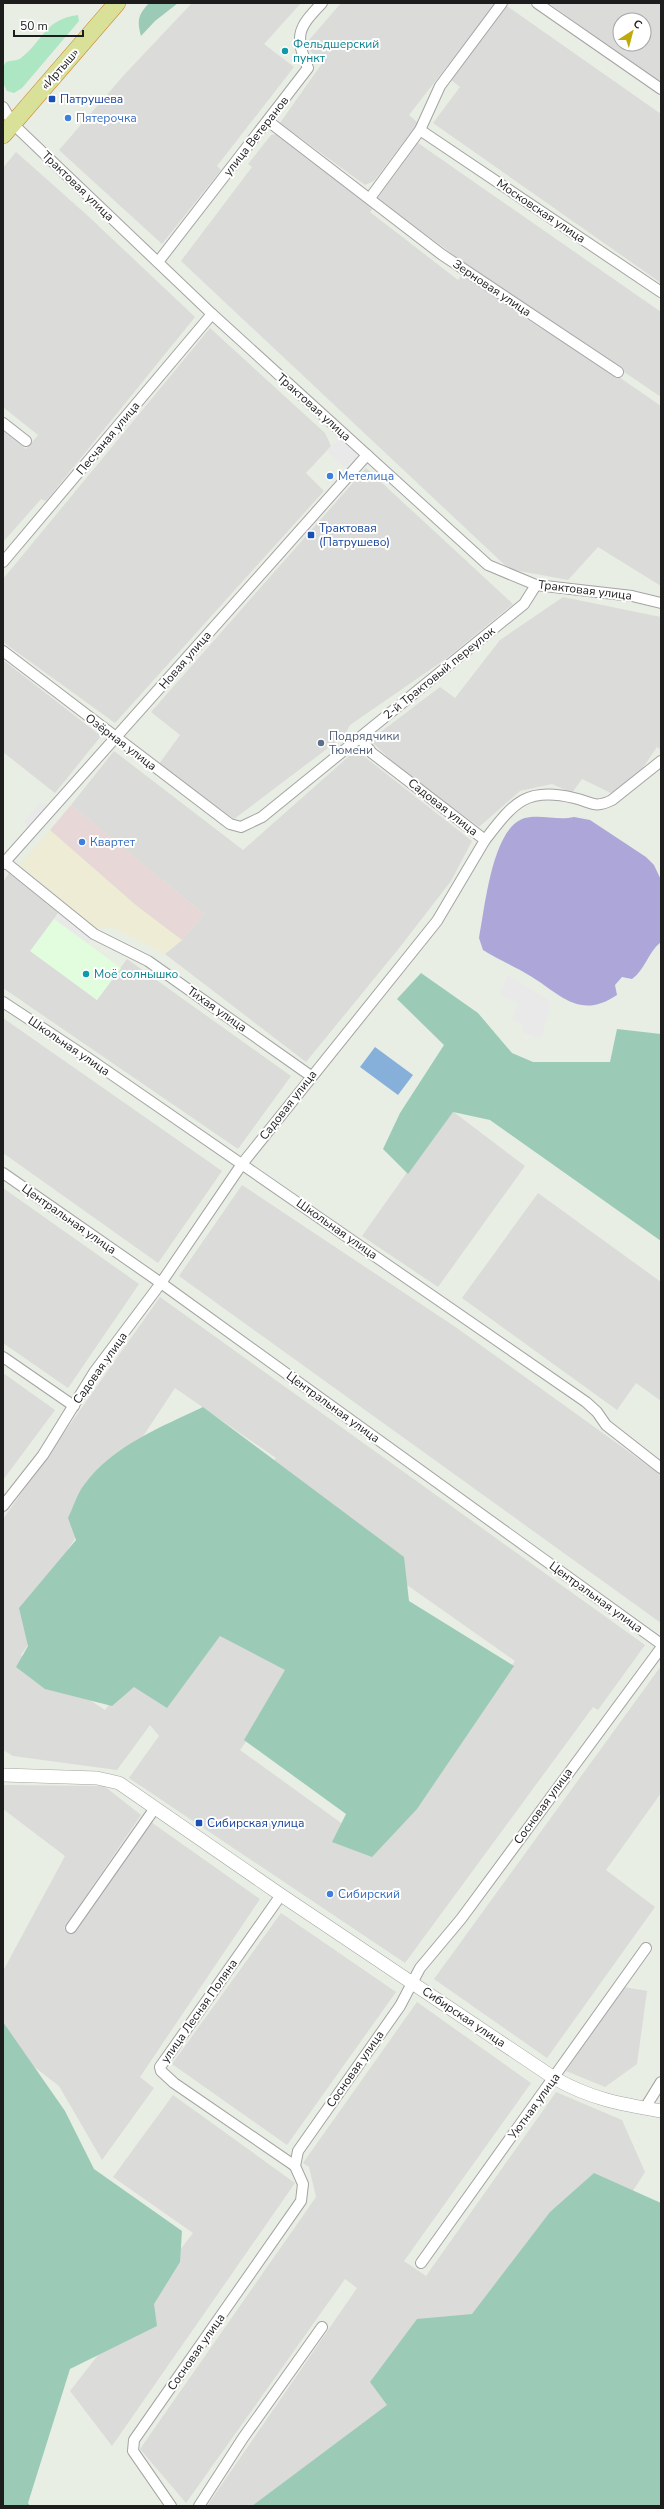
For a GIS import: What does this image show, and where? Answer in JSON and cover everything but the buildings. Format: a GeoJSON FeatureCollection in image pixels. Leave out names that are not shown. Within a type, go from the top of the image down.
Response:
{"type":"FeatureCollection","features":[{"type":"Feature","properties":{"kind":"highway","name":"«Иртыш»"},"geometry":{"type":"LineString","coordinates":[[8,130],[117,3]]}},
{"type":"Feature","properties":{"kind":"street","name":"улица Ветеранов"},"geometry":{"type":"LineString","coordinates":[[158,262],[308,68],[299,47],[300,32],[309,18],[322,3]]}},
{"type":"Feature","properties":{"kind":"street"},"geometry":{"type":"LineString","coordinates":[[370,198],[420,130],[440,86],[502,3]]}},
{"type":"Feature","properties":{"kind":"street"},"geometry":{"type":"LineString","coordinates":[[537,3],[661,89]]}},
{"type":"Feature","properties":{"kind":"street","name":"Трактовая улица"},"geometry":{"type":"LineString","coordinates":[[3,107],[8,130],[158,262],[212,314],[488,565],[536,585],[632,596],[661,603]]}},
{"type":"Feature","properties":{"kind":"street","name":"Зерновая улица"},"geometry":{"type":"LineString","coordinates":[[268,121],[441,254],[618,372]]}},
{"type":"Feature","properties":{"kind":"street","name":"Московская улица"},"geometry":{"type":"LineString","coordinates":[[420,130],[661,292]]}},
{"type":"Feature","properties":{"kind":"street","name":"Песчаная улица"},"geometry":{"type":"LineString","coordinates":[[3,562],[212,314]]}},
{"type":"Feature","properties":{"kind":"street"},"geometry":{"type":"LineString","coordinates":[[3,423],[26,441]]}},
{"type":"Feature","properties":{"kind":"street","name":"Новая улица"},"geometry":{"type":"LineString","coordinates":[[4,863],[367,455]]}},
{"type":"Feature","properties":{"kind":"street","name":"2-й Трактовый переулок"},"geometry":{"type":"LineString","coordinates":[[242,827],[262,817],[524,604],[536,585]]}},
{"type":"Feature","properties":{"kind":"street","name":"Озёрная улица"},"geometry":{"type":"LineString","coordinates":[[3,651],[230,824],[242,827]]}},
{"type":"Feature","properties":{"kind":"street","name":"Садовая улица"},"geometry":{"type":"LineString","coordinates":[[3,1506],[43,1456],[95,1371],[161,1283],[242,1164],[436,921],[485,840],[372,753],[360,738]]}},
{"type":"Feature","properties":{"kind":"street"},"geometry":{"type":"LineString","coordinates":[[485,840],[510,807],[524,797],[539,793],[575,798],[595,806],[604,804],[612,800],[661,761]]}},
{"type":"Feature","properties":{"kind":"street","name":"Тихая улица"},"geometry":{"type":"LineString","coordinates":[[4,863],[94,934],[148,961],[311,1076]]}},
{"type":"Feature","properties":{"kind":"street","name":"Школьная улица"},"geometry":{"type":"LineString","coordinates":[[3,1002],[242,1164],[586,1402],[597,1412],[606,1425],[661,1468]]}},
{"type":"Feature","properties":{"kind":"street","name":"Центральная улица"},"geometry":{"type":"LineString","coordinates":[[3,1173],[161,1283],[661,1644]]}},
{"type":"Feature","properties":{"kind":"street"},"geometry":{"type":"LineString","coordinates":[[3,1357],[74,1406]]}},
{"type":"Feature","properties":{"kind":"street","name":"Сосновая улица"},"geometry":{"type":"LineString","coordinates":[[171,2506],[133,2451],[134,2440],[301,2201],[303,2184],[295,2166],[298,2151],[400,2006],[412,1982],[432,1951],[460,1918],[661,1648]]}},
{"type":"Feature","properties":{"kind":"street","name":"Сибирская улица"},"geometry":{"type":"LineString","coordinates":[[3,1775],[97,1778],[119,1783],[281,1895],[554,2078],[577,2091],[606,2101],[661,2111]]}},
{"type":"Feature","properties":{"kind":"street"},"geometry":{"type":"LineString","coordinates":[[71,1928],[155,1808]]}},
{"type":"Feature","properties":{"kind":"street","name":"улица Лесная Поляна"},"geometry":{"type":"LineString","coordinates":[[281,1895],[160,2067],[161,2071],[174,2083],[295,2166]]}},
{"type":"Feature","properties":{"kind":"street","name":"Уютная улица"},"geometry":{"type":"LineString","coordinates":[[421,2263],[646,1948]]}},
{"type":"Feature","properties":{"kind":"street"},"geometry":{"type":"LineString","coordinates":[[645,2108],[661,2082]]}},
{"type":"Feature","properties":{"kind":"street"},"geometry":{"type":"LineString","coordinates":[[199,2506],[243,2438],[322,2327]]}},
{"type":"Feature","properties":{"kind":"shaded area"},"geometry":{"type":"Polygon","coordinates":[[[149,3],[178,3],[155,21],[141,36],[139,18],[149,3]]]}},
{"type":"Feature","properties":{"kind":"shaded area"},"geometry":{"type":"Polygon","coordinates":[[[192,3],[301,3],[264,44],[294,67],[217,166],[221,170],[162,244],[59,150],[124,75],[192,3]]]}},
{"type":"Feature","properties":{"kind":"shaded area"},"geometry":{"type":"Polygon","coordinates":[[[341,3],[496,3],[409,115],[418,123],[374,181],[365,185],[280,123],[323,62],[304,46],[341,3]]]}},
{"type":"Feature","properties":{"kind":"shaded area"},"geometry":{"type":"Polygon","coordinates":[[[549,3],[661,3],[661,82],[617,52],[652,52],[652,12],[612,12],[612,49],[549,3]]]}},
{"type":"Feature","properties":{"kind":"shaded area"},"geometry":{"type":"Polygon","coordinates":[[[504,4],[661,114],[661,283],[433,123],[460,87],[451,80],[504,4]]]}},
{"type":"Feature","properties":{"kind":"shaded area"},"geometry":{"type":"Polygon","coordinates":[[[78,15],[79,21],[22,88],[14,93],[7,91],[2,76],[6,62],[21,58],[46,31],[58,21],[67,17],[78,15]]]}},
{"type":"Feature","properties":{"kind":"shaded area"},"geometry":{"type":"Polygon","coordinates":[[[277,134],[373,208],[370,212],[458,280],[463,273],[531,322],[613,373],[661,406],[661,586],[598,547],[568,580],[509,569],[181,261],[252,167],[248,164],[271,135],[277,134]]]}},
{"type":"Feature","properties":{"kind":"shaded area"},"geometry":{"type":"Polygon","coordinates":[[[418,143],[661,312],[661,397],[477,272],[377,199],[418,143]]]}},
{"type":"Feature","properties":{"kind":"shaded area"},"geometry":{"type":"Polygon","coordinates":[[[16,152],[88,216],[195,317],[46,501],[41,499],[3,542],[3,431],[26,449],[38,435],[3,407],[3,168],[16,152]]]}},
{"type":"Feature","properties":{"kind":"shaded area"},"geometry":{"type":"Polygon","coordinates":[[[210,328],[325,433],[331,446],[306,473],[324,491],[115,723],[3,642],[3,579],[210,328]]]}},
{"type":"Feature","properties":{"kind":"shaded area"},"geometry":{"type":"Polygon","coordinates":[[[341,437],[359,454],[346,468],[327,451],[341,437]]]}},
{"type":"Feature","properties":{"kind":"shaded area"},"geometry":{"type":"Polygon","coordinates":[[[366,468],[513,604],[447,658],[350,725],[344,736],[234,819],[159,764],[180,735],[151,712],[366,468]]]}},
{"type":"Feature","properties":{"kind":"shaded area"},"geometry":{"type":"Polygon","coordinates":[[[563,597],[661,617],[661,750],[657,747],[640,772],[611,793],[582,779],[572,793],[552,784],[520,791],[479,827],[399,768],[370,740],[440,687],[455,698],[500,640],[563,597]]]}},
{"type":"Feature","properties":{"kind":"shaded area"},"geometry":{"type":"Polygon","coordinates":[[[3,660],[101,736],[55,793],[3,752],[3,660]]]}},
{"type":"Feature","properties":{"kind":"shaded area"},"geometry":{"type":"Polygon","coordinates":[[[356,750],[472,841],[451,881],[400,947],[306,1062],[165,954],[182,940],[204,914],[71,805],[114,751],[243,850],[356,750]]]}},
{"type":"Feature","properties":{"kind":"shaded area"},"geometry":{"type":"Polygon","coordinates":[[[41,802],[47,807],[28,828],[23,823],[41,802]]]}},
{"type":"Feature","properties":{"kind":"shaded area","name":"Квартет"},"geometry":{"type":"Polygon","coordinates":[[[71,805],[204,914],[182,940],[137,906],[50,830],[71,805]]]}},
{"type":"Feature","properties":{"kind":"shaded area"},"geometry":{"type":"Polygon","coordinates":[[[574,817],[590,820],[646,857],[654,865],[661,880],[661,942],[653,951],[640,971],[632,979],[622,977],[615,985],[617,995],[604,1002],[592,1005],[581,1005],[562,997],[526,973],[483,950],[479,938],[487,889],[498,852],[505,836],[514,825],[525,818],[574,817]]]}},
{"type":"Feature","properties":{"kind":"shaded area"},"geometry":{"type":"Polygon","coordinates":[[[50,830],[137,906],[182,940],[165,954],[111,927],[96,929],[20,865],[50,830]]]}},
{"type":"Feature","properties":{"kind":"shaded area"},"geometry":{"type":"Polygon","coordinates":[[[9,873],[58,913],[31,951],[97,1000],[127,959],[291,1076],[238,1149],[3,988],[3,882],[9,873]]]}},
{"type":"Feature","properties":{"kind":"shaded area"},"geometry":{"type":"Polygon","coordinates":[[[59,913],[92,937],[88,943],[55,919],[59,913]]]}},
{"type":"Feature","properties":{"kind":"shaded area"},"geometry":{"type":"Polygon","coordinates":[[[54,919],[121,968],[97,1000],[30,951],[54,919]]]}},
{"type":"Feature","properties":{"kind":"shaded area"},"geometry":{"type":"Polygon","coordinates":[[[421,973],[478,1013],[512,1053],[533,1062],[610,1062],[617,1029],[661,1034],[661,1241],[490,1120],[453,1112],[408,1174],[383,1149],[400,1113],[444,1045],[397,999],[421,973]]]}},
{"type":"Feature","properties":{"kind":"shaded area"},"geometry":{"type":"Polygon","coordinates":[[[507,975],[549,1000],[549,1013],[541,1038],[522,1032],[524,1025],[512,1020],[518,1003],[500,996],[507,975]]]}},
{"type":"Feature","properties":{"kind":"shaded area"},"geometry":{"type":"Polygon","coordinates":[[[3,1018],[222,1171],[158,1263],[3,1153],[3,1018]]]}},
{"type":"Feature","properties":{"kind":"shaded area"},"geometry":{"type":"Polygon","coordinates":[[[375,1047],[413,1075],[398,1095],[360,1067],[375,1047]]]}},
{"type":"Feature","properties":{"kind":"shaded area"},"geometry":{"type":"Polygon","coordinates":[[[451,1110],[525,1166],[438,1287],[362,1236],[451,1110]]]}},
{"type":"Feature","properties":{"kind":"shaded area"},"geometry":{"type":"Polygon","coordinates":[[[242,1185],[454,1326],[661,1475],[661,1623],[179,1276],[242,1185]]]}},
{"type":"Feature","properties":{"kind":"shaded area"},"geometry":{"type":"Polygon","coordinates":[[[3,1188],[139,1284],[68,1388],[3,1343],[3,1188]]]}},
{"type":"Feature","properties":{"kind":"shaded area"},"geometry":{"type":"Polygon","coordinates":[[[538,1193],[661,1282],[661,1401],[636,1383],[617,1410],[462,1298],[538,1193]]]}},
{"type":"Feature","properties":{"kind":"shaded area"},"geometry":{"type":"Polygon","coordinates":[[[160,1297],[645,1645],[598,1710],[593,1707],[405,1963],[129,1778],[159,1736],[150,1725],[117,1770],[13,1756],[3,1750],[3,1519],[160,1297]],[[175,1388],[25,1614],[41,1626],[21,1655],[105,1710],[129,1678],[224,1624],[295,1672],[240,1750],[376,1848],[515,1661],[390,1573],[270,1466],[276,1458],[175,1388]]]}},
{"type":"Feature","properties":{"kind":"shaded area"},"geometry":{"type":"Polygon","coordinates":[[[3,1373],[55,1410],[3,1480],[3,1373]]]}},
{"type":"Feature","properties":{"kind":"shaded area"},"geometry":{"type":"Polygon","coordinates":[[[203,1407],[404,1557],[409,1601],[514,1666],[417,1809],[372,1857],[332,1842],[346,1814],[244,1740],[285,1670],[220,1636],[167,1708],[134,1687],[112,1706],[45,1689],[16,1667],[28,1646],[19,1608],[76,1540],[68,1518],[84,1485],[95,1471],[123,1448],[154,1430],[203,1407]]]}},
{"type":"Feature","properties":{"kind":"shaded area"},"geometry":{"type":"Polygon","coordinates":[[[661,1666],[661,1793],[606,1870],[655,1907],[547,2058],[434,1979],[661,1666]]]}},
{"type":"Feature","properties":{"kind":"shaded area"},"geometry":{"type":"Polygon","coordinates":[[[3,1785],[104,1786],[141,1815],[64,1928],[74,1934],[151,1822],[260,1899],[140,2077],[154,2088],[102,2160],[59,2086],[19,2055],[3,2032],[3,1971],[65,1856],[3,1809],[3,1785]]]}},
{"type":"Feature","properties":{"kind":"shaded area"},"geometry":{"type":"Polygon","coordinates":[[[281,1913],[396,1992],[287,2145],[172,2064],[281,1913]]]}},
{"type":"Feature","properties":{"kind":"shaded area"},"geometry":{"type":"Polygon","coordinates":[[[624,1987],[647,1991],[637,2064],[605,2087],[566,2071],[624,1987]]]}},
{"type":"Feature","properties":{"kind":"shaded area"},"geometry":{"type":"Polygon","coordinates":[[[417,2002],[531,2083],[404,2261],[426,2276],[556,2092],[622,2120],[645,2172],[622,2208],[494,2331],[381,2411],[262,2506],[207,2506],[357,2288],[345,2279],[186,2503],[140,2449],[316,2197],[309,2167],[303,2163],[417,2002]]]}},
{"type":"Feature","properties":{"kind":"shaded area"},"geometry":{"type":"Polygon","coordinates":[[[3,2022],[65,2111],[94,2169],[182,2231],[180,2262],[154,2304],[157,2326],[70,2369],[28,2503],[30,2506],[3,2506],[3,2022]]]}},
{"type":"Feature","properties":{"kind":"shaded area"},"geometry":{"type":"Polygon","coordinates":[[[173,2095],[295,2183],[112,2446],[70,2391],[193,2233],[113,2177],[173,2095]]]}},
{"type":"Feature","properties":{"kind":"shaded area"},"geometry":{"type":"Polygon","coordinates":[[[594,2173],[661,2203],[661,2506],[252,2506],[387,2405],[370,2382],[417,2319],[472,2314],[550,2212],[594,2173]]]}},
{"type":"Feature","properties":{"kind":"place","name":"Фельдшерский пункт"},"geometry":{"type":"Point","coordinates":[285,51]}},
{"type":"Feature","properties":{"kind":"place","name":"Патрушева"},"geometry":{"type":"Point","coordinates":[52,99]}},
{"type":"Feature","properties":{"kind":"place","name":"Пятерочка"},"geometry":{"type":"Point","coordinates":[68,118]}},
{"type":"Feature","properties":{"kind":"place","name":"Метелица"},"geometry":{"type":"Point","coordinates":[330,476]}},
{"type":"Feature","properties":{"kind":"place","name":"Трактовая (Патрушево)"},"geometry":{"type":"Point","coordinates":[311,535]}},
{"type":"Feature","properties":{"kind":"place","name":"Подрядчики Тюмени"},"geometry":{"type":"Point","coordinates":[321,743]}},
{"type":"Feature","properties":{"kind":"place","name":"Квартет"},"geometry":{"type":"Point","coordinates":[82,842]}},
{"type":"Feature","properties":{"kind":"place","name":"Моё солнышко"},"geometry":{"type":"Point","coordinates":[86,974]}},
{"type":"Feature","properties":{"kind":"place","name":"Сибирская улица"},"geometry":{"type":"Point","coordinates":[199,1823]}},
{"type":"Feature","properties":{"kind":"place","name":"Сибирский"},"geometry":{"type":"Point","coordinates":[330,1894]}}]}
